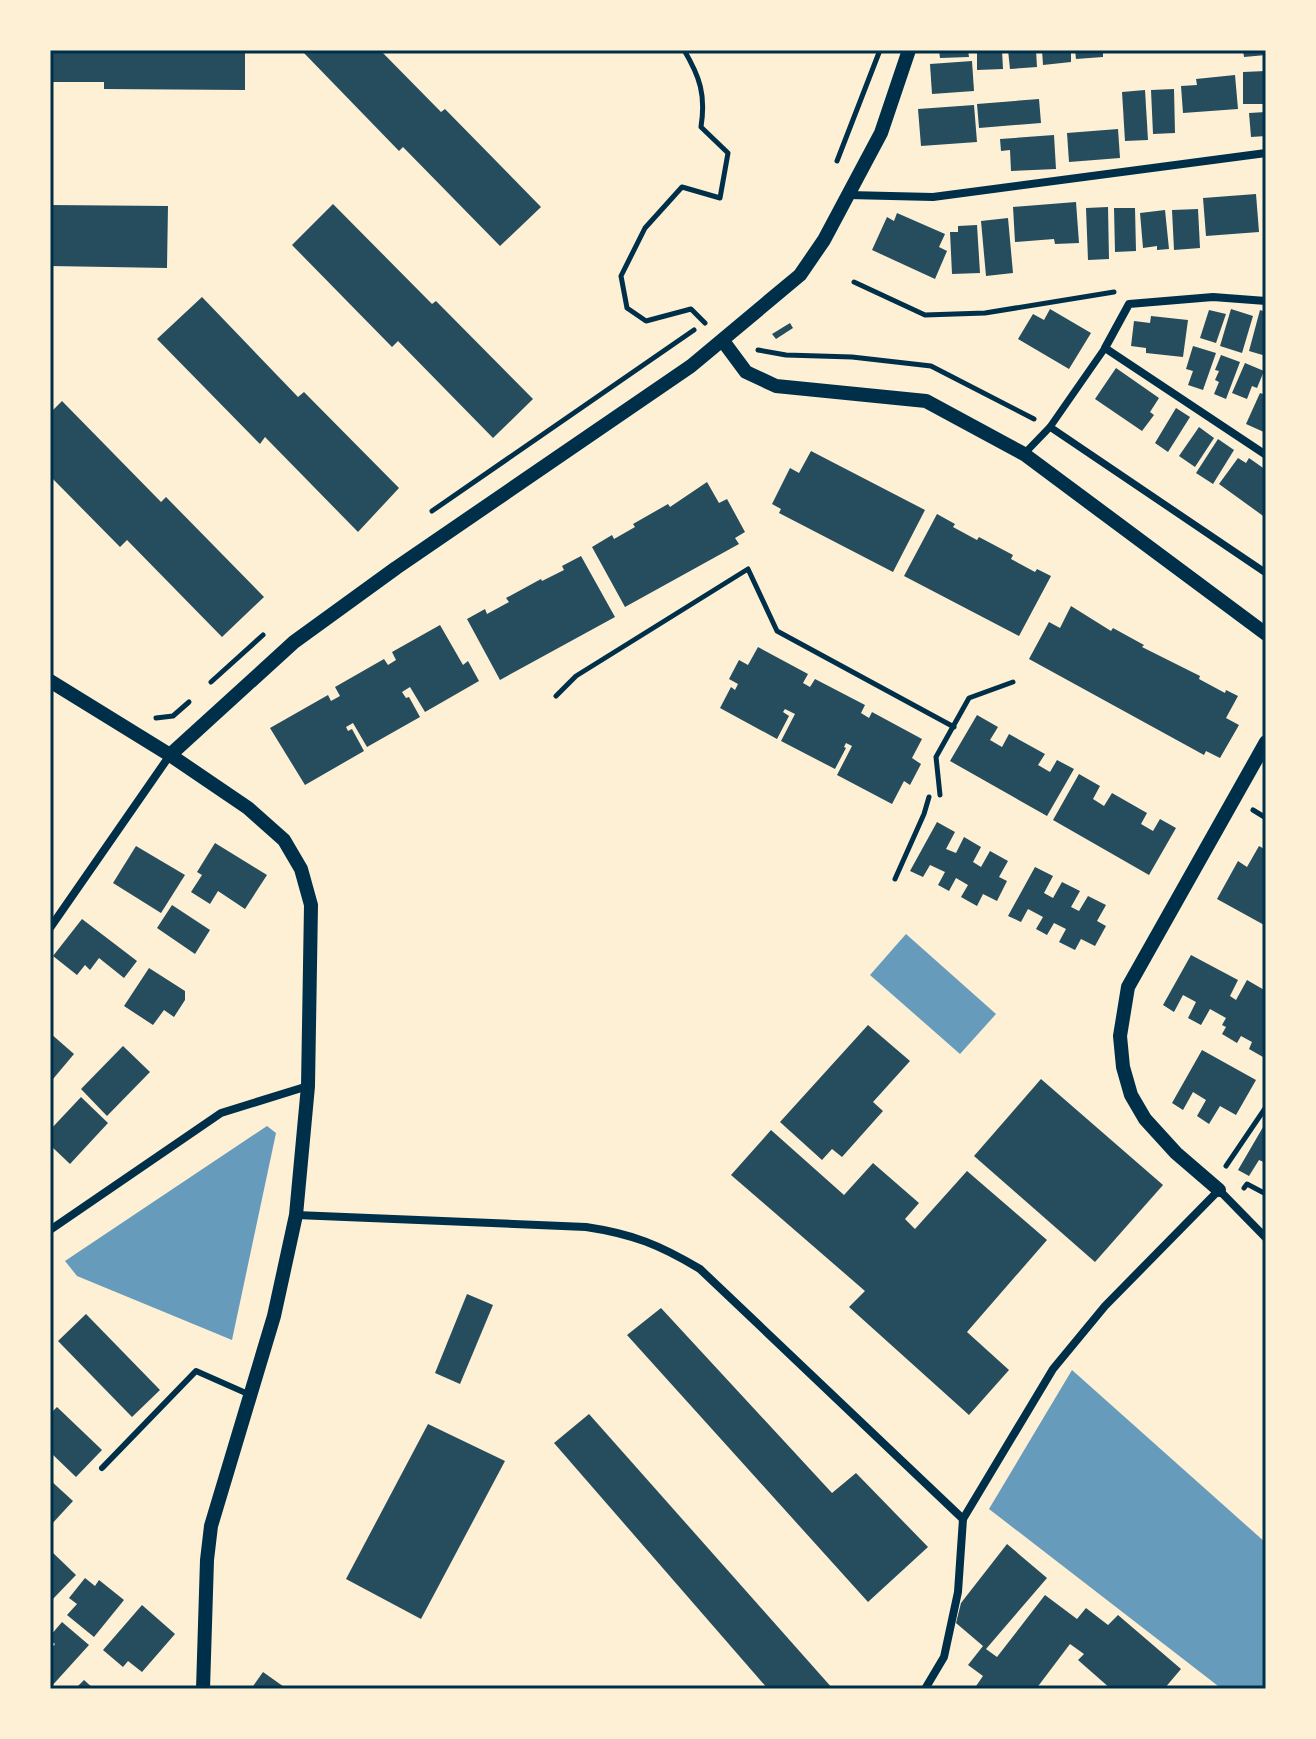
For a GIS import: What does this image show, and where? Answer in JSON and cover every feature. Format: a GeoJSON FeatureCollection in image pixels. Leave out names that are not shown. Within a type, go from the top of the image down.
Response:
{"type":"FeatureCollection","features":[{"type":"Feature","properties":{"kind":"street"},"geometry":{"type":"LineString","coordinates":[[50,928],[170,755],[294,642],[396,568],[691,366],[800,275],[824,240],[881,133],[909,50]]}},
{"type":"Feature","properties":{"kind":"street"},"geometry":{"type":"LineString","coordinates":[[847,195],[933,197],[1266,153]]}},
{"type":"Feature","properties":{"kind":"street"},"geometry":{"type":"LineString","coordinates":[[1024,454],[1050,427],[1105,348],[1129,304],[1213,297],[1266,301]]}},
{"type":"Feature","properties":{"kind":"street"},"geometry":{"type":"LineString","coordinates":[[723,341],[746,372],[776,386],[926,401],[1024,454],[1266,634]]}},
{"type":"Feature","properties":{"kind":"street"},"geometry":{"type":"LineString","coordinates":[[1105,348],[1266,455]]}},
{"type":"Feature","properties":{"kind":"street"},"geometry":{"type":"LineString","coordinates":[[1050,427],[1266,573]]}},
{"type":"Feature","properties":{"kind":"street"},"geometry":{"type":"LineString","coordinates":[[50,681],[170,755],[248,808],[284,840],[301,869],[311,905],[308,1086],[296,1215],[274,1316],[211,1526],[203,1689]]}},
{"type":"Feature","properties":{"kind":"street"},"geometry":{"type":"LineString","coordinates":[[1266,742],[1128,987],[1120,1036],[1123,1067],[1131,1095],[1145,1119],[1176,1153],[1219,1190],[1266,1238]]}},
{"type":"Feature","properties":{"kind":"street"},"geometry":{"type":"LineString","coordinates":[[50,1230],[221,1113],[308,1086]]}},
{"type":"Feature","properties":{"kind":"street"},"geometry":{"type":"LineString","coordinates":[[925,1689],[944,1657],[955,1605],[963,1519],[1053,1369],[1105,1306],[1219,1190]]}},
{"type":"Feature","properties":{"kind":"street"},"geometry":{"type":"LineString","coordinates":[[296,1215],[586,1227],[626,1233],[666,1249],[700,1269],[963,1519]]}},
{"type":"Feature","properties":{"kind":"lane"},"geometry":{"type":"LineString","coordinates":[[102,1468],[196,1371],[252,1395]]}},
{"type":"Feature","properties":{"kind":"path"},"geometry":{"type":"LineString","coordinates":[[684,50],[698,73],[704,106],[701,127],[728,153],[720,198],[682,187],[645,228],[621,276],[627,308],[646,321],[691,309],[705,323]]}},
{"type":"Feature","properties":{"kind":"path"},"geometry":{"type":"LineString","coordinates":[[835,166],[880,50]]}},
{"type":"Feature","properties":{"kind":"path"},"geometry":{"type":"LineString","coordinates":[[854,282],[925,315],[985,313],[1124,290]]}},
{"type":"Feature","properties":{"kind":"path"},"geometry":{"type":"LineString","coordinates":[[427,516],[716,315]]}},
{"type":"Feature","properties":{"kind":"path"},"geometry":{"type":"LineString","coordinates":[[556,696],[576,676],[748,569],[777,631],[954,727]]}},
{"type":"Feature","properties":{"kind":"path"},"geometry":{"type":"LineString","coordinates":[[200,693],[268,632]]}},
{"type":"Feature","properties":{"kind":"path"},"geometry":{"type":"LineString","coordinates":[[940,795],[936,757],[969,698],[1013,682]]}},
{"type":"Feature","properties":{"kind":"path"},"geometry":{"type":"LineString","coordinates":[[142,738],[157,718],[173,716],[191,701]]}},
{"type":"Feature","properties":{"kind":"path"},"geometry":{"type":"LineString","coordinates":[[895,879],[929,797]]}},
{"type":"Feature","properties":{"kind":"path"},"geometry":{"type":"LineString","coordinates":[[1244,1140],[1266,1107]]}},
{"type":"Feature","properties":{"kind":"water"},"geometry":{"type":"Polygon","coordinates":[[[906,934],[996,1014],[960,1054],[870,975],[906,934]]]}},
{"type":"Feature","properties":{"kind":"water"},"geometry":{"type":"Polygon","coordinates":[[[267,1126],[276,1133],[232,1340],[77,1276],[65,1261],[267,1126]]]}},
{"type":"Feature","properties":{"kind":"water"},"geometry":{"type":"Polygon","coordinates":[[[1072,1370],[1266,1543],[1265,1689],[1222,1689],[989,1509],[1072,1370]]]}},
{"type":"Feature","properties":{"kind":"building"},"geometry":{"type":"Polygon","coordinates":[[[50,50],[245,50],[245,90],[104,89],[104,82],[50,82],[50,50]]]}},
{"type":"Feature","properties":{"kind":"building"},"geometry":{"type":"Polygon","coordinates":[[[380,50],[441,112],[445,109],[541,207],[500,246],[403,147],[399,151],[303,52],[380,50]]]}},
{"type":"Feature","properties":{"kind":"building"},"geometry":{"type":"Polygon","coordinates":[[[939,50],[968,50],[969,57],[940,58],[939,50]]]}},
{"type":"Feature","properties":{"kind":"building"},"geometry":{"type":"Polygon","coordinates":[[[977,50],[1002,50],[1003,69],[977,70],[977,50]]]}},
{"type":"Feature","properties":{"kind":"building"},"geometry":{"type":"Polygon","coordinates":[[[1008,50],[1036,50],[1037,67],[1010,69],[1008,50]]]}},
{"type":"Feature","properties":{"kind":"building"},"geometry":{"type":"Polygon","coordinates":[[[1042,50],[1071,50],[1071,62],[1043,65],[1042,50]]]}},
{"type":"Feature","properties":{"kind":"building"},"geometry":{"type":"Polygon","coordinates":[[[1075,50],[1103,50],[1103,57],[1076,59],[1075,50]]]}},
{"type":"Feature","properties":{"kind":"building"},"geometry":{"type":"Polygon","coordinates":[[[1243,50],[1266,50],[1266,55],[1244,57],[1243,50]]]}},
{"type":"Feature","properties":{"kind":"building"},"geometry":{"type":"Polygon","coordinates":[[[972,61],[974,91],[932,94],[930,64],[972,61]]]}},
{"type":"Feature","properties":{"kind":"building"},"geometry":{"type":"Polygon","coordinates":[[[1266,71],[1265,104],[1243,104],[1243,72],[1266,71]]]}},
{"type":"Feature","properties":{"kind":"building"},"geometry":{"type":"Polygon","coordinates":[[[1235,75],[1238,109],[1183,113],[1181,86],[1197,85],[1196,79],[1235,75]]]}},
{"type":"Feature","properties":{"kind":"building"},"geometry":{"type":"Polygon","coordinates":[[[1174,89],[1175,133],[1153,134],[1151,90],[1174,89]]]}},
{"type":"Feature","properties":{"kind":"building"},"geometry":{"type":"Polygon","coordinates":[[[1145,90],[1148,140],[1125,141],[1122,92],[1145,90]]]}},
{"type":"Feature","properties":{"kind":"building"},"geometry":{"type":"Polygon","coordinates":[[[1039,99],[1041,123],[979,128],[977,104],[1039,99]]]}},
{"type":"Feature","properties":{"kind":"building"},"geometry":{"type":"Polygon","coordinates":[[[974,105],[977,142],[921,146],[918,109],[974,105]]]}},
{"type":"Feature","properties":{"kind":"building"},"geometry":{"type":"Polygon","coordinates":[[[1266,112],[1266,136],[1251,137],[1249,113],[1266,112]]]}},
{"type":"Feature","properties":{"kind":"building"},"geometry":{"type":"Polygon","coordinates":[[[1118,129],[1120,158],[1069,162],[1067,133],[1118,129]]]}},
{"type":"Feature","properties":{"kind":"building"},"geometry":{"type":"Polygon","coordinates":[[[1054,135],[1056,169],[1011,171],[1010,150],[1001,151],[1000,139],[1054,135]]]}},
{"type":"Feature","properties":{"kind":"building"},"geometry":{"type":"Polygon","coordinates":[[[1256,194],[1259,232],[1206,236],[1203,198],[1256,194]]]}},
{"type":"Feature","properties":{"kind":"building"},"geometry":{"type":"Polygon","coordinates":[[[1076,202],[1079,243],[1055,244],[1054,239],[1015,242],[1013,207],[1076,202]]]}},
{"type":"Feature","properties":{"kind":"building"},"geometry":{"type":"Polygon","coordinates":[[[333,204],[432,304],[436,301],[533,399],[493,438],[398,341],[392,347],[292,245],[333,204]]]}},
{"type":"Feature","properties":{"kind":"building"},"geometry":{"type":"Polygon","coordinates":[[[50,205],[168,206],[167,268],[50,266],[50,205]]]}},
{"type":"Feature","properties":{"kind":"building"},"geometry":{"type":"Polygon","coordinates":[[[1108,207],[1109,259],[1088,260],[1086,208],[1108,207]]]}},
{"type":"Feature","properties":{"kind":"building"},"geometry":{"type":"Polygon","coordinates":[[[1114,208],[1135,208],[1136,251],[1115,252],[1114,208]]]}},
{"type":"Feature","properties":{"kind":"building"},"geometry":{"type":"Polygon","coordinates":[[[1198,209],[1200,248],[1174,250],[1172,210],[1198,209]]]}},
{"type":"Feature","properties":{"kind":"building"},"geometry":{"type":"Polygon","coordinates":[[[1165,210],[1169,249],[1157,250],[1157,246],[1143,248],[1140,213],[1165,210]]]}},
{"type":"Feature","properties":{"kind":"building"},"geometry":{"type":"Polygon","coordinates":[[[897,213],[945,234],[939,247],[947,251],[935,279],[872,250],[887,217],[894,221],[897,213]]]}},
{"type":"Feature","properties":{"kind":"building"},"geometry":{"type":"Polygon","coordinates":[[[1008,218],[1013,273],[986,276],[981,221],[1008,218]]]}},
{"type":"Feature","properties":{"kind":"building"},"geometry":{"type":"Polygon","coordinates":[[[977,225],[980,273],[952,274],[950,232],[958,232],[958,226],[977,225]]]}},
{"type":"Feature","properties":{"kind":"building"},"geometry":{"type":"Polygon","coordinates":[[[202,297],[298,397],[304,392],[399,488],[358,532],[265,437],[260,444],[157,339],[202,297]]]}},
{"type":"Feature","properties":{"kind":"building"},"geometry":{"type":"Polygon","coordinates":[[[1050,309],[1091,333],[1069,369],[1018,339],[1033,314],[1044,320],[1050,309]]]}},
{"type":"Feature","properties":{"kind":"building"},"geometry":{"type":"Polygon","coordinates":[[[1231,309],[1253,316],[1242,353],[1220,346],[1231,309]]]}},
{"type":"Feature","properties":{"kind":"building"},"geometry":{"type":"Polygon","coordinates":[[[1209,310],[1226,314],[1216,343],[1200,338],[1209,310]]]}},
{"type":"Feature","properties":{"kind":"building"},"geometry":{"type":"Polygon","coordinates":[[[1260,310],[1266,312],[1266,356],[1249,351],[1260,310]]]}},
{"type":"Feature","properties":{"kind":"building"},"geometry":{"type":"Polygon","coordinates":[[[1151,316],[1188,320],[1183,357],[1146,353],[1146,348],[1131,346],[1134,321],[1150,323],[1151,316]]]}},
{"type":"Feature","properties":{"kind":"building"},"geometry":{"type":"Polygon","coordinates":[[[790,323],[793,328],[776,339],[772,334],[790,323]]]}},
{"type":"Feature","properties":{"kind":"building"},"geometry":{"type":"Polygon","coordinates":[[[1193,346],[1216,353],[1203,390],[1188,385],[1193,371],[1186,369],[1193,346]]]}},
{"type":"Feature","properties":{"kind":"building"},"geometry":{"type":"Polygon","coordinates":[[[1221,355],[1240,362],[1226,399],[1214,394],[1219,382],[1215,380],[1219,371],[1215,370],[1221,355]]]}},
{"type":"Feature","properties":{"kind":"building"},"geometry":{"type":"Polygon","coordinates":[[[1245,363],[1264,371],[1257,388],[1252,386],[1247,399],[1232,393],[1245,363]]]}},
{"type":"Feature","properties":{"kind":"building"},"geometry":{"type":"Polygon","coordinates":[[[1116,368],[1159,398],[1150,412],[1154,415],[1142,431],[1095,399],[1116,368]]]}},
{"type":"Feature","properties":{"kind":"building"},"geometry":{"type":"Polygon","coordinates":[[[1260,393],[1266,395],[1266,433],[1246,424],[1260,393]]]}},
{"type":"Feature","properties":{"kind":"building"},"geometry":{"type":"Polygon","coordinates":[[[62,401],[161,502],[166,497],[264,597],[222,637],[127,540],[120,547],[50,476],[50,413],[62,401]]]}},
{"type":"Feature","properties":{"kind":"building"},"geometry":{"type":"Polygon","coordinates":[[[1176,408],[1190,417],[1168,452],[1155,443],[1176,408]]]}},
{"type":"Feature","properties":{"kind":"building"},"geometry":{"type":"Polygon","coordinates":[[[1199,427],[1214,438],[1195,467],[1179,456],[1199,427]]]}},
{"type":"Feature","properties":{"kind":"building"},"geometry":{"type":"Polygon","coordinates":[[[1218,439],[1234,450],[1213,484],[1196,473],[1218,439]]]}},
{"type":"Feature","properties":{"kind":"building"},"geometry":{"type":"Polygon","coordinates":[[[811,451],[925,510],[893,572],[779,513],[781,509],[772,504],[790,468],[799,473],[811,451]]]}},
{"type":"Feature","properties":{"kind":"building"},"geometry":{"type":"Polygon","coordinates":[[[1238,458],[1246,463],[1249,458],[1266,470],[1266,518],[1219,484],[1238,458]]]}},
{"type":"Feature","properties":{"kind":"building"},"geometry":{"type":"Polygon","coordinates":[[[707,482],[719,503],[727,499],[745,532],[735,538],[739,544],[625,607],[592,547],[612,535],[614,539],[635,527],[633,524],[668,504],[670,507],[707,482]]]}},
{"type":"Feature","properties":{"kind":"building"},"geometry":{"type":"Polygon","coordinates":[[[937,514],[977,540],[979,537],[1013,555],[1011,559],[1035,572],[1037,569],[1051,576],[1019,636],[904,576],[937,514]]]}},
{"type":"Feature","properties":{"kind":"building"},"geometry":{"type":"Polygon","coordinates":[[[581,556],[615,617],[500,680],[467,619],[485,609],[487,614],[509,602],[506,598],[564,570],[562,566],[581,556]]]}},
{"type":"Feature","properties":{"kind":"building"},"geometry":{"type":"Polygon","coordinates":[[[1071,606],[1111,631],[1113,628],[1144,645],[1142,647],[1200,676],[1199,679],[1225,693],[1226,690],[1238,696],[1226,718],[1239,725],[1220,758],[1206,751],[1204,755],[1029,659],[1049,622],[1060,628],[1071,606]]]}},
{"type":"Feature","properties":{"kind":"building"},"geometry":{"type":"Polygon","coordinates":[[[440,625],[463,665],[468,661],[479,681],[425,712],[410,687],[402,692],[406,698],[409,697],[420,717],[367,747],[353,723],[346,727],[348,731],[352,729],[364,751],[305,785],[270,728],[328,695],[331,701],[340,696],[335,687],[384,659],[388,665],[396,660],[392,652],[440,625]]]}},
{"type":"Feature","properties":{"kind":"building"},"geometry":{"type":"Polygon","coordinates":[[[758,647],[808,674],[803,683],[810,687],[815,679],[865,705],[861,713],[869,718],[872,712],[922,739],[912,758],[921,764],[910,785],[904,781],[892,804],[837,775],[852,746],[846,743],[835,769],[781,741],[795,714],[785,709],[783,712],[789,716],[777,739],[720,708],[731,687],[735,690],[738,684],[729,679],[739,660],[748,665],[758,647]]]}},
{"type":"Feature","properties":{"kind":"building"},"geometry":{"type":"Polygon","coordinates":[[[977,715],[998,727],[990,740],[1002,747],[1009,734],[1045,754],[1038,765],[1050,772],[1057,760],[1074,769],[1047,816],[950,761],[977,715]]]}},
{"type":"Feature","properties":{"kind":"building"},"geometry":{"type":"Polygon","coordinates":[[[1079,774],[1100,786],[1093,799],[1104,806],[1112,793],[1147,813],[1141,824],[1153,831],[1160,819],[1176,828],[1149,875],[1053,820],[1079,774]]]}},
{"type":"Feature","properties":{"kind":"building"},"geometry":{"type":"Polygon","coordinates":[[[937,822],[955,832],[946,849],[956,853],[964,837],[981,847],[973,862],[981,867],[990,851],[1008,861],[999,877],[1007,881],[997,901],[983,894],[977,906],[961,897],[968,885],[956,878],[949,891],[938,885],[945,872],[930,865],[923,877],[910,871],[937,822]]]}},
{"type":"Feature","properties":{"kind":"building"},"geometry":{"type":"Polygon","coordinates":[[[215,843],[267,875],[245,909],[218,891],[210,904],[191,892],[202,875],[197,872],[215,843]]]}},
{"type":"Feature","properties":{"kind":"building"},"geometry":{"type":"Polygon","coordinates":[[[136,846],[185,875],[161,913],[113,883],[136,846]]]}},
{"type":"Feature","properties":{"kind":"building"},"geometry":{"type":"Polygon","coordinates":[[[1259,846],[1266,850],[1266,926],[1217,899],[1238,861],[1247,867],[1259,846]]]}},
{"type":"Feature","properties":{"kind":"building"},"geometry":{"type":"Polygon","coordinates":[[[1035,867],[1053,876],[1044,893],[1053,898],[1062,882],[1080,891],[1071,907],[1079,911],[1088,896],[1106,905],[1097,921],[1106,926],[1095,946],[1081,939],[1075,950],[1059,942],[1066,929],[1054,923],[1047,935],[1036,929],[1043,917],[1028,909],[1021,922],[1008,916],[1035,867]]]}},
{"type":"Feature","properties":{"kind":"building"},"geometry":{"type":"Polygon","coordinates":[[[172,905],[210,930],[195,954],[157,928],[172,905]]]}},
{"type":"Feature","properties":{"kind":"building"},"geometry":{"type":"Polygon","coordinates":[[[82,919],[137,961],[124,978],[99,958],[90,970],[85,965],[77,975],[53,956],[82,919]]]}},
{"type":"Feature","properties":{"kind":"building"},"geometry":{"type":"Polygon","coordinates":[[[1191,955],[1238,980],[1230,996],[1236,1000],[1247,980],[1266,991],[1266,1051],[1263,1057],[1249,1049],[1252,1042],[1241,1036],[1237,1043],[1222,1034],[1226,1018],[1210,1009],[1201,1025],[1188,1018],[1196,1002],[1183,995],[1174,1012],[1163,1005],[1191,955]]]}},
{"type":"Feature","properties":{"kind":"building"},"geometry":{"type":"Polygon","coordinates":[[[149,968],[185,991],[185,1000],[174,1017],[164,1010],[153,1025],[124,1006],[149,968]]]}},
{"type":"Feature","properties":{"kind":"building"},"geometry":{"type":"Polygon","coordinates":[[[868,1025],[910,1061],[873,1102],[883,1111],[842,1157],[832,1149],[822,1160],[780,1122],[868,1025]]]}},
{"type":"Feature","properties":{"kind":"building"},"geometry":{"type":"Polygon","coordinates":[[[50,1033],[74,1054],[53,1079],[50,1076],[50,1033]]]}},
{"type":"Feature","properties":{"kind":"building"},"geometry":{"type":"Polygon","coordinates":[[[123,1046],[150,1072],[107,1116],[81,1089],[123,1046]]]}},
{"type":"Feature","properties":{"kind":"building"},"geometry":{"type":"Polygon","coordinates":[[[1202,1050],[1256,1080],[1236,1115],[1220,1106],[1209,1124],[1197,1116],[1206,1100],[1193,1092],[1183,1110],[1172,1103],[1202,1050]]]}},
{"type":"Feature","properties":{"kind":"building"},"geometry":{"type":"Polygon","coordinates":[[[1041,1079],[1163,1185],[1095,1262],[974,1156],[1041,1079]]]}},
{"type":"Feature","properties":{"kind":"building"},"geometry":{"type":"Polygon","coordinates":[[[81,1097],[108,1123],[70,1164],[50,1145],[50,1130],[81,1097]]]}},
{"type":"Feature","properties":{"kind":"building"},"geometry":{"type":"Polygon","coordinates":[[[1266,1122],[1266,1163],[1259,1160],[1249,1176],[1238,1170],[1266,1122]]]}},
{"type":"Feature","properties":{"kind":"building"},"geometry":{"type":"Polygon","coordinates":[[[771,1130],[844,1195],[873,1163],[919,1203],[905,1219],[915,1229],[967,1171],[1047,1240],[967,1332],[1009,1370],[969,1415],[849,1307],[865,1291],[731,1175],[771,1130]]]}},
{"type":"Feature","properties":{"kind":"building"},"geometry":{"type":"Polygon","coordinates":[[[467,1294],[493,1305],[460,1384],[435,1373],[467,1294]]]}},
{"type":"Feature","properties":{"kind":"building"},"geometry":{"type":"Polygon","coordinates":[[[661,1308],[832,1493],[856,1473],[928,1547],[868,1602],[627,1335],[661,1308]]]}},
{"type":"Feature","properties":{"kind":"building"},"geometry":{"type":"Polygon","coordinates":[[[86,1314],[160,1390],[132,1417],[58,1341],[86,1314]]]}},
{"type":"Feature","properties":{"kind":"building"},"geometry":{"type":"Polygon","coordinates":[[[57,1407],[102,1450],[76,1477],[50,1452],[50,1414],[57,1407]]]}},
{"type":"Feature","properties":{"kind":"building"},"geometry":{"type":"Polygon","coordinates":[[[589,1414],[833,1689],[768,1689],[554,1443],[589,1414]]]}},
{"type":"Feature","properties":{"kind":"building"},"geometry":{"type":"Polygon","coordinates":[[[428,1424],[505,1461],[421,1619],[346,1579],[428,1424]]]}},
{"type":"Feature","properties":{"kind":"building"},"geometry":{"type":"Polygon","coordinates":[[[50,1480],[73,1501],[50,1526],[50,1480]]]}},
{"type":"Feature","properties":{"kind":"building"},"geometry":{"type":"Polygon","coordinates":[[[1007,1544],[1047,1578],[986,1649],[997,1657],[1045,1595],[1077,1619],[1086,1608],[1108,1625],[1118,1615],[1181,1669],[1164,1689],[1111,1689],[1078,1660],[1084,1654],[1070,1644],[1036,1689],[974,1689],[983,1676],[968,1665],[983,1646],[956,1623],[961,1603],[1007,1544]]]}},
{"type":"Feature","properties":{"kind":"building"},"geometry":{"type":"Polygon","coordinates":[[[50,1550],[76,1575],[50,1602],[50,1550]]]}},
{"type":"Feature","properties":{"kind":"building"},"geometry":{"type":"Polygon","coordinates":[[[85,1578],[95,1586],[99,1580],[124,1600],[94,1637],[67,1615],[77,1604],[69,1598],[85,1578]]]}},
{"type":"Feature","properties":{"kind":"building"},"geometry":{"type":"Polygon","coordinates":[[[142,1605],[175,1634],[142,1672],[128,1661],[123,1667],[103,1650],[142,1605]]]}},
{"type":"Feature","properties":{"kind":"building"},"geometry":{"type":"Polygon","coordinates":[[[62,1622],[89,1645],[50,1688],[50,1650],[55,1644],[50,1636],[62,1622]]]}},
{"type":"Feature","properties":{"kind":"building"},"geometry":{"type":"Polygon","coordinates":[[[263,1672],[287,1689],[251,1689],[263,1672]]]}},
{"type":"Feature","properties":{"kind":"building"},"geometry":{"type":"Polygon","coordinates":[[[84,1680],[94,1689],[75,1689],[84,1680]]]}}]}
